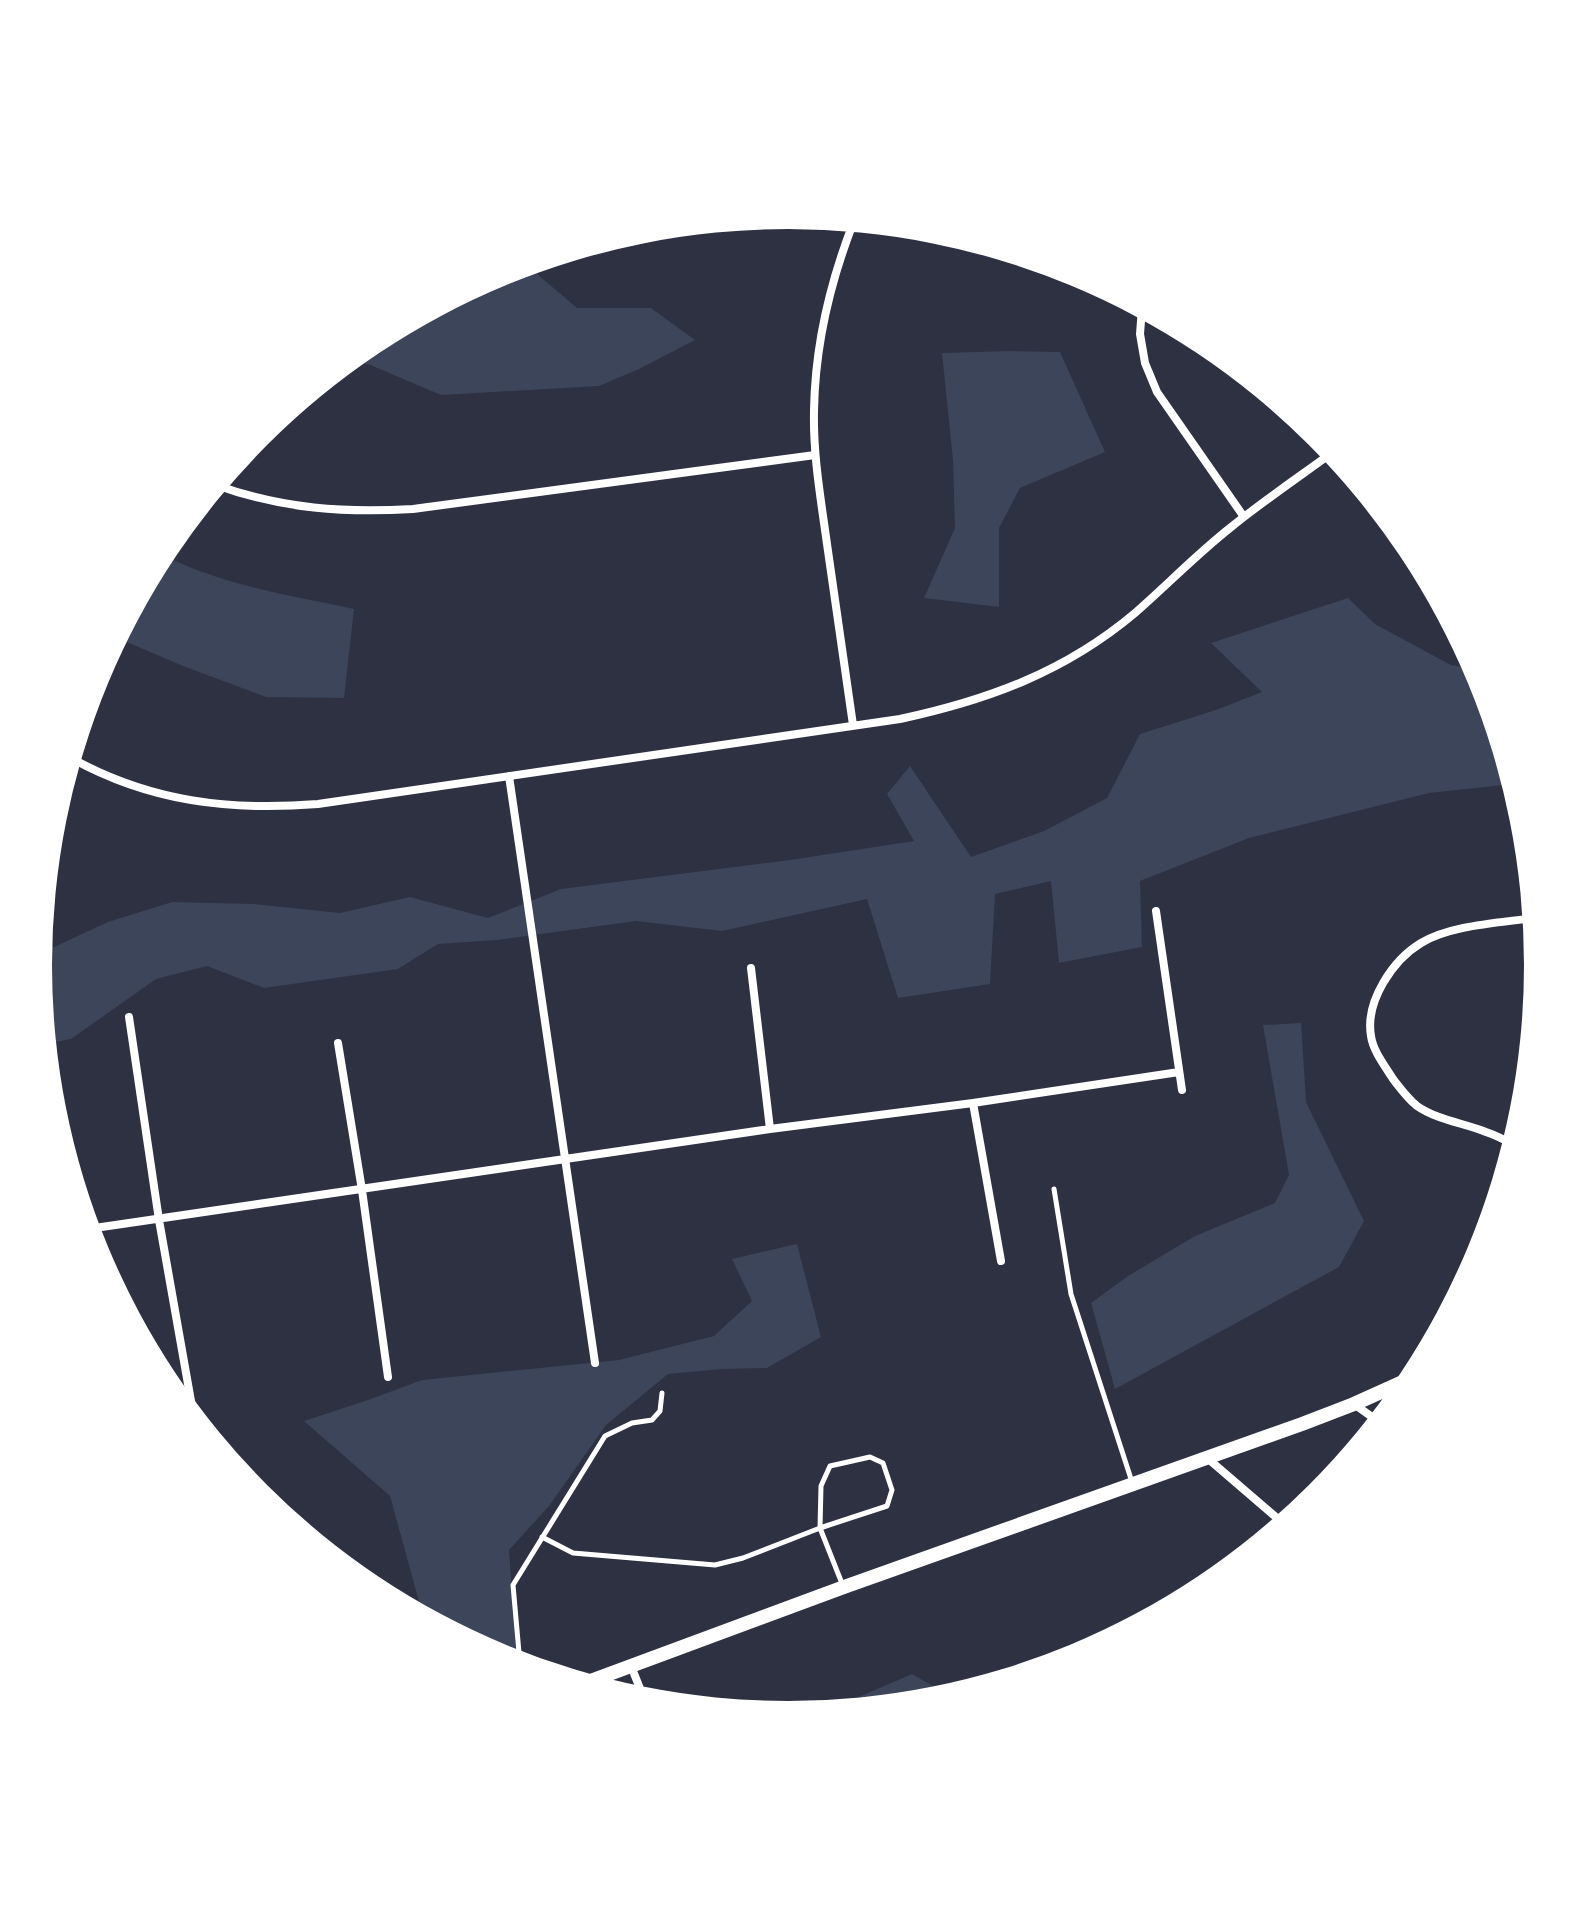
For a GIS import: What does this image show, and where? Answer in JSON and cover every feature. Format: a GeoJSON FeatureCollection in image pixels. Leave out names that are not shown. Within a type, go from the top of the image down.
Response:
{"type":"FeatureCollection","features":[{"type":"Feature","properties":{"kind":"street"},"geometry":{"type":"LineString","coordinates":[[849,232],[826,307],[817,359],[814,412],[815,455],[853,725]]}},
{"type":"Feature","properties":{"kind":"street"},"geometry":{"type":"LineString","coordinates":[[1141,320],[1145,363],[1157,392],[1244,517]]}},
{"type":"Feature","properties":{"kind":"street"},"geometry":{"type":"LineString","coordinates":[[228,489],[277,503],[322,509],[413,509],[815,455]]}},
{"type":"Feature","properties":{"kind":"street"},"geometry":{"type":"LineString","coordinates":[[81,763],[152,792],[193,802],[235,807],[277,807],[318,804],[900,719],[950,708],[999,692],[1046,671],[1091,645],[1133,614],[1229,528],[1322,460]]}},
{"type":"Feature","properties":{"kind":"street"},"geometry":{"type":"LineString","coordinates":[[509,776],[595,1363]]}},
{"type":"Feature","properties":{"kind":"street"},"geometry":{"type":"LineString","coordinates":[[1156,911],[1182,1090]]}},
{"type":"Feature","properties":{"kind":"street"},"geometry":{"type":"LineString","coordinates":[[1503,1140],[1438,1117],[1417,1106],[1400,1089],[1377,1053],[1371,1035],[1372,1011],[1390,971],[1404,955],[1422,943],[1454,930],[1522,920]]}},
{"type":"Feature","properties":{"kind":"street"},"geometry":{"type":"LineString","coordinates":[[751,968],[770,1129]]}},
{"type":"Feature","properties":{"kind":"street"},"geometry":{"type":"LineString","coordinates":[[129,1017],[159,1220],[190,1393]]}},
{"type":"Feature","properties":{"kind":"street"},"geometry":{"type":"LineString","coordinates":[[338,1043],[388,1377]]}},
{"type":"Feature","properties":{"kind":"street"},"geometry":{"type":"LineString","coordinates":[[101,1227],[1179,1072]]}},
{"type":"Feature","properties":{"kind":"street"},"geometry":{"type":"LineString","coordinates":[[973,1103],[1001,1261]]}},
{"type":"Feature","properties":{"kind":"street"},"geometry":{"type":"LineString","coordinates":[[602,1677],[1354,1404],[1390,1388]]}},
{"type":"Feature","properties":{"kind":"street"},"geometry":{"type":"LineString","coordinates":[[1354,1404],[1370,1415]]}},
{"type":"Feature","properties":{"kind":"street"},"geometry":{"type":"LineString","coordinates":[[1206,1457],[1275,1516]]}},
{"type":"Feature","properties":{"kind":"street"},"geometry":{"type":"LineString","coordinates":[[631,1666],[639,1686]]}},
{"type":"Feature","properties":{"kind":"lane"},"geometry":{"type":"LineString","coordinates":[[1054,1189],[1071,1294],[1133,1483]]}},
{"type":"Feature","properties":{"kind":"lane"},"geometry":{"type":"LineString","coordinates":[[519,1650],[513,1585],[605,1436],[632,1423],[652,1420],[660,1411],[662,1393]]}},
{"type":"Feature","properties":{"kind":"lane"},"geometry":{"type":"LineString","coordinates":[[542,1537],[573,1553],[715,1565],[743,1558],[820,1528],[887,1506],[892,1490],[883,1463],[870,1457],[830,1466],[821,1486],[820,1528],[844,1587]]}},
{"type":"Feature","properties":{"kind":"shaded area"},"geometry":{"type":"Polygon","coordinates":[[[536,273],[577,308],[651,308],[695,340],[599,386],[441,395],[364,364],[462,305],[536,273]]]}},
{"type":"Feature","properties":{"kind":"shaded area"},"geometry":{"type":"Polygon","coordinates":[[[1060,352],[1105,452],[1020,488],[999,528],[999,607],[924,598],[955,528],[953,460],[942,353],[1060,352]]]}},
{"type":"Feature","properties":{"kind":"shaded area"},"geometry":{"type":"Polygon","coordinates":[[[174,560],[231,581],[354,609],[344,698],[266,697],[127,642],[174,560]]]}},
{"type":"Feature","properties":{"kind":"shaded area"},"geometry":{"type":"Polygon","coordinates":[[[1348,598],[1375,624],[1451,665],[1461,667],[1485,728],[1501,785],[1429,793],[1249,838],[1140,881],[1142,947],[1059,963],[1051,881],[995,894],[990,984],[898,998],[867,899],[722,931],[636,921],[497,940],[438,944],[398,969],[264,988],[207,966],[156,979],[71,1039],[56,1042],[53,947],[108,922],[172,902],[254,904],[340,913],[410,897],[488,918],[561,889],[914,841],[887,794],[910,766],[971,857],[1044,831],[1107,798],[1140,734],[1262,692],[1211,643],[1348,598]]]}},
{"type":"Feature","properties":{"kind":"shaded area"},"geometry":{"type":"Polygon","coordinates":[[[1301,1023],[1306,1102],[1364,1221],[1339,1267],[1115,1389],[1091,1303],[1128,1276],[1195,1236],[1275,1203],[1289,1175],[1263,1025],[1301,1023]]]}},
{"type":"Feature","properties":{"kind":"shaded area"},"geometry":{"type":"Polygon","coordinates":[[[797,1244],[821,1337],[767,1368],[668,1374],[606,1425],[549,1506],[509,1550],[516,1649],[419,1601],[390,1496],[304,1421],[422,1380],[619,1360],[714,1336],[752,1301],[732,1259],[797,1244]]]}},
{"type":"Feature","properties":{"kind":"shaded area"},"geometry":{"type":"Polygon","coordinates":[[[912,1674],[934,1687],[858,1697],[912,1674]]]}}]}
